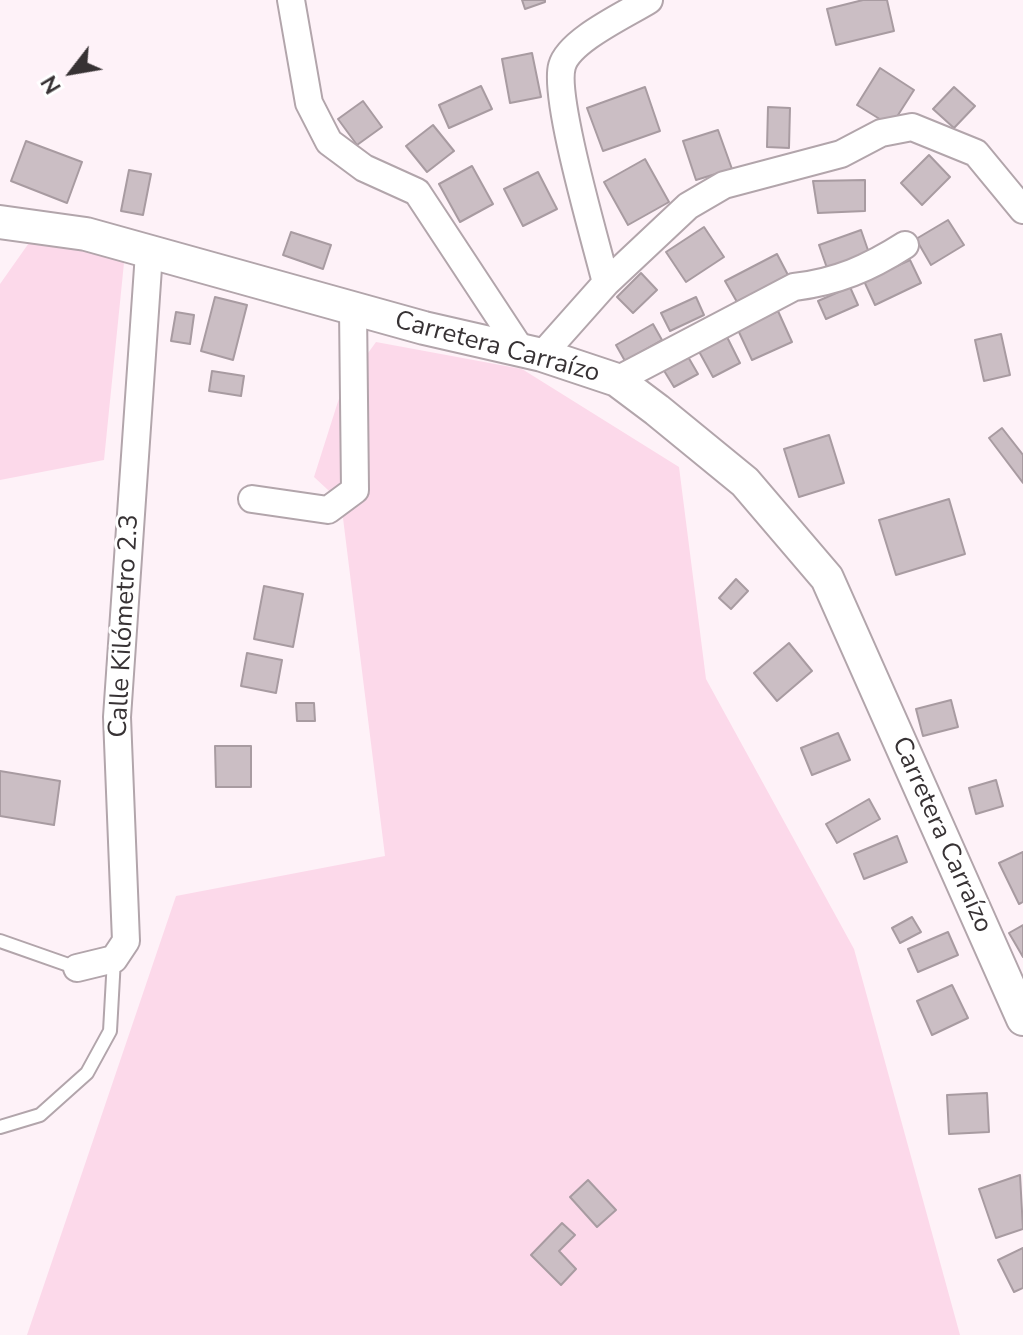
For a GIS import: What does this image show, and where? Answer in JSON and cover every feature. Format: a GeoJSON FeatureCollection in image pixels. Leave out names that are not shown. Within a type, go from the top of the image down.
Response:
{"type":"FeatureCollection","features":[{"type":"Feature","properties":{"kind":"street"},"geometry":{"type":"LineString","coordinates":[[291,0],[309,103],[329,142],[364,168],[417,192],[532,352],[688,206],[724,185],[841,154],[881,133],[912,127],[976,153],[1021,208]]}},
{"type":"Feature","properties":{"kind":"street"},"geometry":{"type":"LineString","coordinates":[[606,283],[561,97],[562,64],[576,44],[649,0]]}},
{"type":"Feature","properties":{"kind":"street","name":"Carretera Carraízo"},"geometry":{"type":"LineString","coordinates":[[0,222],[86,234],[353,309],[532,352],[617,380],[745,482],[827,578],[1023,1019]]}},
{"type":"Feature","properties":{"kind":"street"},"geometry":{"type":"LineString","coordinates":[[617,380],[794,287],[824,283],[869,268],[905,245]]}},
{"type":"Feature","properties":{"kind":"street","name":"Calle Kilómetro 2.3"},"geometry":{"type":"LineString","coordinates":[[114,959],[126,941],[117,717],[149,253]]}},
{"type":"Feature","properties":{"kind":"street"},"geometry":{"type":"LineString","coordinates":[[252,499],[328,510],[355,490],[353,309]]}},
{"type":"Feature","properties":{"kind":"street"},"geometry":{"type":"LineString","coordinates":[[77,968],[114,959]]}},
{"type":"Feature","properties":{"kind":"lane"},"geometry":{"type":"LineString","coordinates":[[0,941],[77,968]]}},
{"type":"Feature","properties":{"kind":"lane"},"geometry":{"type":"LineString","coordinates":[[0,1127],[40,1115],[87,1073],[110,1031],[114,959]]}},
{"type":"Feature","properties":{"kind":"shaded area"},"geometry":{"type":"Polygon","coordinates":[[[31,240],[125,253],[104,460],[0,480],[0,284],[31,240]]]}},
{"type":"Feature","properties":{"kind":"shaded area"},"geometry":{"type":"Polygon","coordinates":[[[376,342],[522,369],[679,467],[706,679],[854,949],[960,1335],[27,1335],[176,896],[385,856],[341,502],[314,477],[342,389],[376,342]]]}},
{"type":"Feature","properties":{"kind":"building"},"geometry":{"type":"Polygon","coordinates":[[[522,0],[545,0],[545,2],[525,9],[522,0]]]}},
{"type":"Feature","properties":{"kind":"building"},"geometry":{"type":"Polygon","coordinates":[[[863,0],[887,0],[894,31],[836,45],[827,9],[863,0]]]}},
{"type":"Feature","properties":{"kind":"building"},"geometry":{"type":"Polygon","coordinates":[[[532,53],[541,97],[510,103],[502,59],[532,53]]]}},
{"type":"Feature","properties":{"kind":"building"},"geometry":{"type":"Polygon","coordinates":[[[880,68],[914,90],[891,126],[857,105],[880,68]]]}},
{"type":"Feature","properties":{"kind":"building"},"geometry":{"type":"Polygon","coordinates":[[[481,86],[492,109],[449,128],[439,105],[481,86]]]}},
{"type":"Feature","properties":{"kind":"building"},"geometry":{"type":"Polygon","coordinates":[[[645,87],[660,131],[603,151],[587,108],[645,87]]]}},
{"type":"Feature","properties":{"kind":"building"},"geometry":{"type":"Polygon","coordinates":[[[954,87],[975,106],[954,128],[933,109],[954,87]]]}},
{"type":"Feature","properties":{"kind":"building"},"geometry":{"type":"Polygon","coordinates":[[[363,101],[382,127],[357,145],[338,119],[363,101]]]}},
{"type":"Feature","properties":{"kind":"building"},"geometry":{"type":"Polygon","coordinates":[[[768,107],[790,108],[789,148],[767,147],[768,107]]]}},
{"type":"Feature","properties":{"kind":"building"},"geometry":{"type":"Polygon","coordinates":[[[433,125],[454,151],[427,172],[406,146],[433,125]]]}},
{"type":"Feature","properties":{"kind":"building"},"geometry":{"type":"Polygon","coordinates":[[[718,130],[732,169],[696,180],[683,141],[718,130]]]}},
{"type":"Feature","properties":{"kind":"building"},"geometry":{"type":"Polygon","coordinates":[[[26,141],[82,162],[67,203],[11,181],[26,141]]]}},
{"type":"Feature","properties":{"kind":"building"},"geometry":{"type":"Polygon","coordinates":[[[929,155],[950,177],[922,205],[901,183],[929,155]]]}},
{"type":"Feature","properties":{"kind":"building"},"geometry":{"type":"Polygon","coordinates":[[[645,159],[669,202],[628,225],[604,182],[645,159]]]}},
{"type":"Feature","properties":{"kind":"building"},"geometry":{"type":"Polygon","coordinates":[[[472,166],[493,204],[460,222],[439,184],[472,166]]]}},
{"type":"Feature","properties":{"kind":"building"},"geometry":{"type":"Polygon","coordinates":[[[129,170],[151,174],[143,215],[121,211],[129,170]]]}},
{"type":"Feature","properties":{"kind":"building"},"geometry":{"type":"Polygon","coordinates":[[[538,172],[557,209],[523,226],[504,189],[538,172]]]}},
{"type":"Feature","properties":{"kind":"building"},"geometry":{"type":"Polygon","coordinates":[[[865,180],[865,211],[818,213],[813,181],[865,180]]]}},
{"type":"Feature","properties":{"kind":"building"},"geometry":{"type":"Polygon","coordinates":[[[948,220],[964,245],[931,265],[916,239],[948,220]]]}},
{"type":"Feature","properties":{"kind":"building"},"geometry":{"type":"Polygon","coordinates":[[[704,227],[724,257],[686,282],[666,252],[704,227]]]}},
{"type":"Feature","properties":{"kind":"building"},"geometry":{"type":"Polygon","coordinates":[[[861,230],[870,256],[828,271],[819,245],[861,230]]]}},
{"type":"Feature","properties":{"kind":"building"},"geometry":{"type":"Polygon","coordinates":[[[291,232],[331,245],[323,269],[283,255],[291,232]]]}},
{"type":"Feature","properties":{"kind":"building"},"geometry":{"type":"Polygon","coordinates":[[[777,254],[788,275],[737,302],[725,281],[777,254]]]}},
{"type":"Feature","properties":{"kind":"building"},"geometry":{"type":"Polygon","coordinates":[[[910,260],[921,283],[875,305],[864,281],[910,260]]]}},
{"type":"Feature","properties":{"kind":"building"},"geometry":{"type":"Polygon","coordinates":[[[641,273],[657,290],[633,313],[617,297],[641,273]]]}},
{"type":"Feature","properties":{"kind":"building"},"geometry":{"type":"Polygon","coordinates":[[[850,287],[858,305],[826,319],[818,301],[850,287]]]}},
{"type":"Feature","properties":{"kind":"building"},"geometry":{"type":"Polygon","coordinates":[[[215,297],[247,305],[233,360],[201,351],[215,297]]]}},
{"type":"Feature","properties":{"kind":"building"},"geometry":{"type":"Polygon","coordinates":[[[696,297],[704,315],[670,331],[661,313],[696,297]]]}},
{"type":"Feature","properties":{"kind":"building"},"geometry":{"type":"Polygon","coordinates":[[[778,311],[792,342],[752,360],[738,330],[778,311]]]}},
{"type":"Feature","properties":{"kind":"building"},"geometry":{"type":"Polygon","coordinates":[[[176,312],[194,315],[190,344],[171,341],[176,312]]]}},
{"type":"Feature","properties":{"kind":"building"},"geometry":{"type":"Polygon","coordinates":[[[653,324],[662,340],[625,361],[616,345],[653,324]]]}},
{"type":"Feature","properties":{"kind":"building"},"geometry":{"type":"Polygon","coordinates":[[[724,331],[740,363],[713,377],[696,346],[724,331]]]}},
{"type":"Feature","properties":{"kind":"building"},"geometry":{"type":"Polygon","coordinates":[[[1001,334],[1010,375],[984,381],[975,340],[1001,334]]]}},
{"type":"Feature","properties":{"kind":"building"},"geometry":{"type":"Polygon","coordinates":[[[687,355],[698,374],[674,387],[663,369],[687,355]]]}},
{"type":"Feature","properties":{"kind":"building"},"geometry":{"type":"Polygon","coordinates":[[[212,371],[244,376],[241,396],[209,391],[212,371]]]}},
{"type":"Feature","properties":{"kind":"building"},"geometry":{"type":"Polygon","coordinates":[[[1002,428],[1023,455],[1023,483],[989,438],[1002,428]]]}},
{"type":"Feature","properties":{"kind":"building"},"geometry":{"type":"Polygon","coordinates":[[[829,435],[844,483],[799,497],[784,449],[829,435]]]}},
{"type":"Feature","properties":{"kind":"building"},"geometry":{"type":"Polygon","coordinates":[[[949,499],[965,554],[896,575],[879,520],[949,499]]]}},
{"type":"Feature","properties":{"kind":"building"},"geometry":{"type":"Polygon","coordinates":[[[736,579],[748,591],[731,609],[719,598],[736,579]]]}},
{"type":"Feature","properties":{"kind":"building"},"geometry":{"type":"Polygon","coordinates":[[[264,586],[303,594],[293,647],[254,639],[264,586]]]}},
{"type":"Feature","properties":{"kind":"building"},"geometry":{"type":"Polygon","coordinates":[[[789,643],[812,671],[777,701],[754,673],[789,643]]]}},
{"type":"Feature","properties":{"kind":"building"},"geometry":{"type":"Polygon","coordinates":[[[247,653],[282,660],[276,693],[241,686],[247,653]]]}},
{"type":"Feature","properties":{"kind":"building"},"geometry":{"type":"Polygon","coordinates":[[[951,700],[958,727],[923,736],[916,709],[951,700]]]}},
{"type":"Feature","properties":{"kind":"building"},"geometry":{"type":"Polygon","coordinates":[[[296,703],[314,703],[315,721],[297,721],[296,703]]]}},
{"type":"Feature","properties":{"kind":"building"},"geometry":{"type":"Polygon","coordinates":[[[838,733],[850,760],[812,775],[801,748],[838,733]]]}},
{"type":"Feature","properties":{"kind":"building"},"geometry":{"type":"Polygon","coordinates":[[[215,746],[251,746],[251,787],[216,787],[215,746]]]}},
{"type":"Feature","properties":{"kind":"building"},"geometry":{"type":"Polygon","coordinates":[[[0,771],[60,781],[54,825],[0,816],[0,771]]]}},
{"type":"Feature","properties":{"kind":"building"},"geometry":{"type":"Polygon","coordinates":[[[996,780],[1003,806],[976,814],[969,788],[996,780]]]}},
{"type":"Feature","properties":{"kind":"building"},"geometry":{"type":"Polygon","coordinates":[[[869,799],[880,819],[837,843],[826,824],[869,799]]]}},
{"type":"Feature","properties":{"kind":"building"},"geometry":{"type":"Polygon","coordinates":[[[897,836],[907,862],[864,879],[854,854],[897,836]]]}},
{"type":"Feature","properties":{"kind":"building"},"geometry":{"type":"Polygon","coordinates":[[[1023,852],[1023,902],[1019,904],[999,863],[1023,852]]]}},
{"type":"Feature","properties":{"kind":"building"},"geometry":{"type":"Polygon","coordinates":[[[912,917],[921,932],[900,943],[892,928],[912,917]]]}},
{"type":"Feature","properties":{"kind":"building"},"geometry":{"type":"Polygon","coordinates":[[[1023,925],[1023,957],[1009,933],[1023,925]]]}},
{"type":"Feature","properties":{"kind":"building"},"geometry":{"type":"Polygon","coordinates":[[[948,932],[958,955],[918,972],[908,949],[948,932]]]}},
{"type":"Feature","properties":{"kind":"building"},"geometry":{"type":"Polygon","coordinates":[[[952,985],[968,1018],[932,1035],[917,1001],[952,985]]]}},
{"type":"Feature","properties":{"kind":"building"},"geometry":{"type":"Polygon","coordinates":[[[987,1093],[989,1132],[949,1134],[947,1095],[987,1093]]]}},
{"type":"Feature","properties":{"kind":"building"},"geometry":{"type":"Polygon","coordinates":[[[1020,1175],[1023,1229],[996,1238],[979,1189],[1020,1175]]]}},
{"type":"Feature","properties":{"kind":"building"},"geometry":{"type":"Polygon","coordinates":[[[588,1180],[616,1210],[597,1227],[570,1197],[588,1180]]]}},
{"type":"Feature","properties":{"kind":"building"},"geometry":{"type":"Polygon","coordinates":[[[562,1223],[575,1235],[559,1251],[576,1269],[561,1285],[531,1255],[562,1223]]]}},
{"type":"Feature","properties":{"kind":"building"},"geometry":{"type":"Polygon","coordinates":[[[1023,1248],[1023,1288],[1014,1292],[998,1260],[1023,1248]]]}}]}
